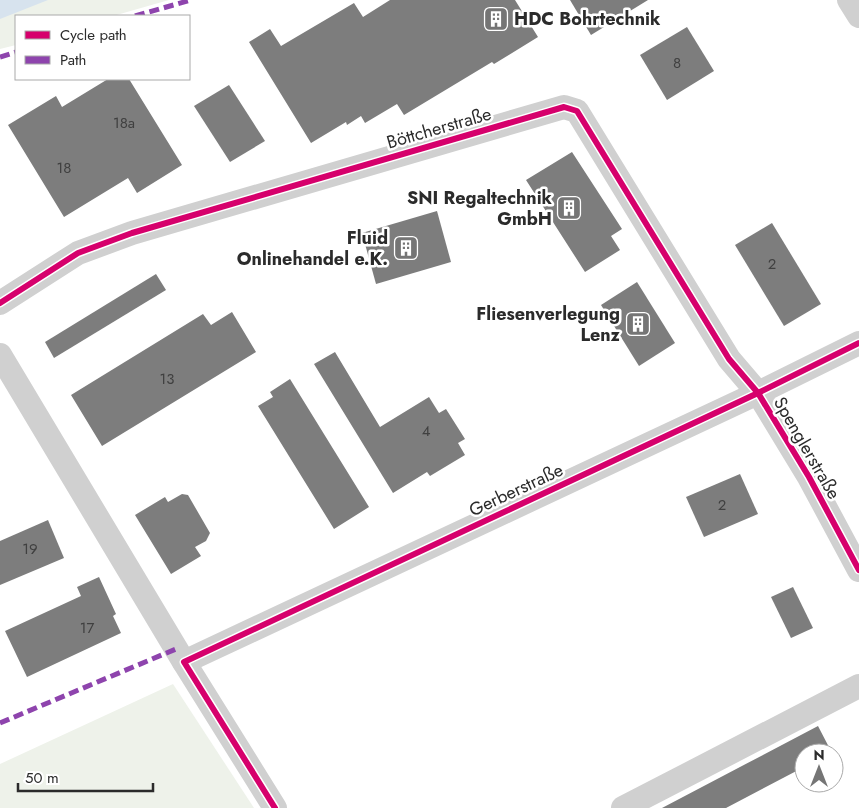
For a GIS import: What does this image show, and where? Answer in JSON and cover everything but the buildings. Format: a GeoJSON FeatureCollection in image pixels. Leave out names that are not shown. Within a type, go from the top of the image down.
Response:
{"type":"FeatureCollection","features":[{"type":"Feature","properties":{"kind":"street"},"geometry":{"type":"LineString","coordinates":[[850,0],[859,16]]}},
{"type":"Feature","properties":{"kind":"street","name":"Böttcherstraße"},"geometry":{"type":"LineString","coordinates":[[0,303],[78,253],[132,233],[564,107],[577,111],[729,359],[758,393]]}},
{"type":"Feature","properties":{"kind":"street","name":"Gerberstraße"},"geometry":{"type":"LineString","coordinates":[[184,662],[758,393],[859,343]]}},
{"type":"Feature","properties":{"kind":"street"},"geometry":{"type":"LineString","coordinates":[[0,355],[184,662],[275,808]]}},
{"type":"Feature","properties":{"kind":"street","name":"Spenglerstraße"},"geometry":{"type":"LineString","coordinates":[[758,393],[809,477],[859,570]]}},
{"type":"Feature","properties":{"kind":"street"},"geometry":{"type":"LineString","coordinates":[[623,808],[859,686]]}},
{"type":"Feature","properties":{"kind":"shaded area"},"geometry":{"type":"Polygon","coordinates":[[[0,0],[169,0],[116,15],[15,15],[15,45],[0,49],[0,0]]]}},
{"type":"Feature","properties":{"kind":"shaded area"},"geometry":{"type":"Polygon","coordinates":[[[0,0],[48,0],[0,19],[0,0]]]}},
{"type":"Feature","properties":{"kind":"shaded area"},"geometry":{"type":"Polygon","coordinates":[[[173,684],[254,808],[0,808],[0,764],[173,684]]]}},
{"type":"Feature","properties":{"kind":"marked path"},"geometry":{"type":"LineString","coordinates":[[138,15],[191,0]]}},
{"type":"Feature","properties":{"kind":"marked path"},"geometry":{"type":"LineString","coordinates":[[0,57],[15,52]]}},
{"type":"Feature","properties":{"kind":"marked path"},"geometry":{"type":"LineString","coordinates":[[0,723],[176,649]]}},
{"type":"Feature","properties":{"kind":"cycle path"},"geometry":{"type":"LineString","coordinates":[[0,303],[78,253],[132,233],[564,107],[577,111],[729,359],[758,393],[809,477],[859,570]]}},
{"type":"Feature","properties":{"kind":"cycle path"},"geometry":{"type":"LineString","coordinates":[[275,808],[184,662],[758,393],[859,343]]}},
{"type":"Feature","properties":{"kind":"place","name":"HDC Bohrtechnik"},"geometry":{"type":"Point","coordinates":[496,19]}},
{"type":"Feature","properties":{"kind":"place","name":"SNI Regaltechnik GmbH"},"geometry":{"type":"Point","coordinates":[569,208]}},
{"type":"Feature","properties":{"kind":"place","name":"Fluid Onlinehandel e.K."},"geometry":{"type":"Point","coordinates":[406,248]}},
{"type":"Feature","properties":{"kind":"place","name":"Fliesenverlegung Lenz"},"geometry":{"type":"Point","coordinates":[638,324]}}]}
